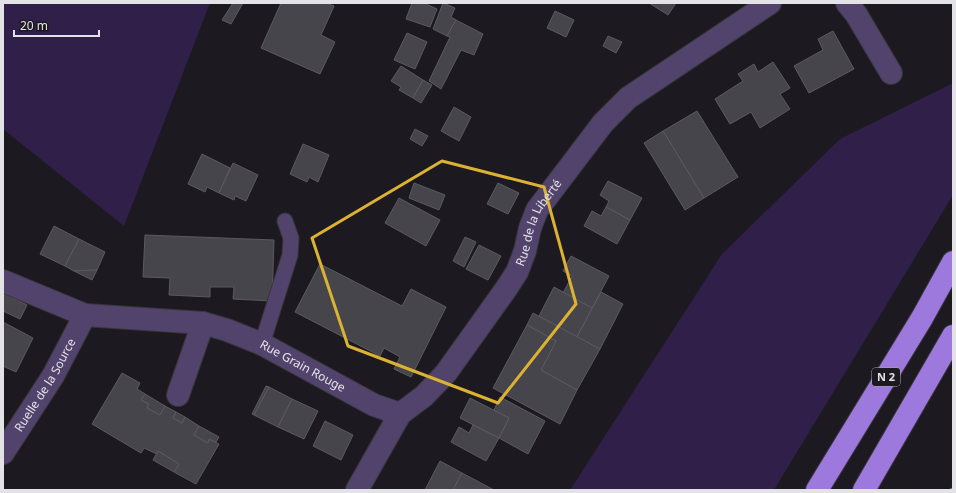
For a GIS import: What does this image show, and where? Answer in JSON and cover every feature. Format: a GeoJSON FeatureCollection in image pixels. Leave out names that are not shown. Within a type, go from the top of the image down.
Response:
{"type":"FeatureCollection","features":[{"type":"Feature","properties":{"kind":"highway","name":"N 2"},"geometry":{"type":"LineString","coordinates":[[818,490],[922,318],[953,262]]}},
{"type":"Feature","properties":{"kind":"highway"},"geometry":{"type":"LineString","coordinates":[[864,490],[953,336]]}},
{"type":"Feature","properties":{"kind":"street","name":"Rue de la Liberté"},"geometry":{"type":"LineString","coordinates":[[357,490],[400,414],[424,396],[446,373],[501,296],[517,272],[537,210],[603,123],[628,98],[770,3]]}},
{"type":"Feature","properties":{"kind":"street"},"geometry":{"type":"LineString","coordinates":[[847,3],[856,14],[891,73]]}},
{"type":"Feature","properties":{"kind":"street","name":"Rue Grain Rouge"},"geometry":{"type":"LineString","coordinates":[[3,280],[84,316],[203,323],[227,330],[262,344],[374,405],[400,414]]}},
{"type":"Feature","properties":{"kind":"street","name":"Ruelle de la Source"},"geometry":{"type":"LineString","coordinates":[[3,453],[53,376],[84,316]]}},
{"type":"Feature","properties":{"kind":"street"},"geometry":{"type":"LineString","coordinates":[[178,395],[203,323]]}},
{"type":"Feature","properties":{"kind":"lane"},"geometry":{"type":"LineString","coordinates":[[262,344],[290,255],[291,238],[286,221]]}},
{"type":"Feature","properties":{"kind":"path"},"geometry":{"type":"LineString","coordinates":[[951,490],[953,486]]}},
{"type":"Feature","properties":{"kind":"highlighted area"},"geometry":{"type":"Polygon","coordinates":[[[442,161],[544,187],[576,304],[498,403],[348,346],[312,238],[442,161]]]}},
{"type":"Feature","properties":{"kind":"shaded area"},"geometry":{"type":"Polygon","coordinates":[[[3,3],[210,3],[124,226],[3,129],[3,3]]]}},
{"type":"Feature","properties":{"kind":"shaded area"},"geometry":{"type":"Polygon","coordinates":[[[953,83],[953,195],[774,490],[570,490],[722,254],[840,139],[953,83]]]}},
{"type":"Feature","properties":{"kind":"building"},"geometry":{"type":"Polygon","coordinates":[[[233,3],[243,3],[231,24],[222,20],[233,3]]]}},
{"type":"Feature","properties":{"kind":"building"},"geometry":{"type":"Polygon","coordinates":[[[281,3],[326,3],[334,6],[321,35],[335,42],[320,74],[261,48],[281,3]]]}},
{"type":"Feature","properties":{"kind":"building"},"geometry":{"type":"Polygon","coordinates":[[[412,3],[426,3],[437,9],[430,27],[406,19],[412,3]]]}},
{"type":"Feature","properties":{"kind":"building"},"geometry":{"type":"Polygon","coordinates":[[[443,3],[455,8],[451,17],[456,20],[447,36],[433,29],[443,3]]]}},
{"type":"Feature","properties":{"kind":"building"},"geometry":{"type":"Polygon","coordinates":[[[649,3],[676,3],[668,15],[649,3]]]}},
{"type":"Feature","properties":{"kind":"building"},"geometry":{"type":"Polygon","coordinates":[[[555,11],[574,20],[566,37],[547,28],[555,11]]]}},
{"type":"Feature","properties":{"kind":"building"},"geometry":{"type":"Polygon","coordinates":[[[456,20],[483,34],[474,55],[461,50],[441,89],[429,81],[450,37],[447,36],[456,20]]]}},
{"type":"Feature","properties":{"kind":"building"},"geometry":{"type":"Polygon","coordinates":[[[833,31],[854,69],[809,93],[794,66],[823,50],[818,39],[833,31]]]}},
{"type":"Feature","properties":{"kind":"building"},"geometry":{"type":"Polygon","coordinates":[[[407,33],[427,42],[415,69],[394,60],[407,33]]]}},
{"type":"Feature","properties":{"kind":"building"},"geometry":{"type":"Polygon","coordinates":[[[608,36],[622,42],[616,53],[603,46],[608,36]]]}},
{"type":"Feature","properties":{"kind":"building"},"geometry":{"type":"Polygon","coordinates":[[[773,62],[790,88],[780,94],[790,109],[760,128],[751,112],[730,124],[715,99],[743,81],[738,74],[754,64],[758,72],[773,62]]]}},
{"type":"Feature","properties":{"kind":"building"},"geometry":{"type":"Polygon","coordinates":[[[401,66],[423,80],[413,98],[399,90],[401,87],[391,81],[401,66]]]}},
{"type":"Feature","properties":{"kind":"building"},"geometry":{"type":"Polygon","coordinates":[[[423,80],[432,85],[421,103],[413,98],[423,80]]]}},
{"type":"Feature","properties":{"kind":"building"},"geometry":{"type":"Polygon","coordinates":[[[454,107],[471,117],[459,141],[441,131],[454,107]]]}},
{"type":"Feature","properties":{"kind":"building"},"geometry":{"type":"Polygon","coordinates":[[[697,111],[738,177],[704,198],[663,131],[697,111]]]}},
{"type":"Feature","properties":{"kind":"building"},"geometry":{"type":"Polygon","coordinates":[[[415,129],[428,136],[422,146],[410,139],[415,129]]]}},
{"type":"Feature","properties":{"kind":"building"},"geometry":{"type":"Polygon","coordinates":[[[663,131],[704,198],[685,210],[644,143],[663,131]]]}},
{"type":"Feature","properties":{"kind":"building"},"geometry":{"type":"Polygon","coordinates":[[[303,144],[329,155],[318,182],[309,177],[307,182],[290,174],[303,144]]]}},
{"type":"Feature","properties":{"kind":"building"},"geometry":{"type":"Polygon","coordinates":[[[202,154],[230,168],[219,193],[207,187],[205,192],[188,184],[202,154]]]}},
{"type":"Feature","properties":{"kind":"building"},"geometry":{"type":"Polygon","coordinates":[[[233,163],[258,175],[246,201],[235,196],[234,200],[219,193],[233,163]]]}},
{"type":"Feature","properties":{"kind":"building"},"geometry":{"type":"Polygon","coordinates":[[[608,181],[642,198],[630,220],[606,207],[609,201],[600,195],[608,181]]]}},
{"type":"Feature","properties":{"kind":"building"},"geometry":{"type":"Polygon","coordinates":[[[414,183],[445,195],[439,210],[409,198],[414,183]]]}},
{"type":"Feature","properties":{"kind":"building"},"geometry":{"type":"Polygon","coordinates":[[[498,183],[519,193],[508,214],[487,204],[498,183]]]}},
{"type":"Feature","properties":{"kind":"building"},"geometry":{"type":"Polygon","coordinates":[[[399,198],[440,220],[426,246],[385,223],[399,198]]]}},
{"type":"Feature","properties":{"kind":"building"},"geometry":{"type":"Polygon","coordinates":[[[606,207],[630,220],[617,244],[584,226],[592,211],[601,216],[606,207]]]}},
{"type":"Feature","properties":{"kind":"building"},"geometry":{"type":"Polygon","coordinates":[[[54,226],[79,239],[65,266],[40,254],[54,226]]]}},
{"type":"Feature","properties":{"kind":"building"},"geometry":{"type":"Polygon","coordinates":[[[145,235],[274,240],[272,301],[233,299],[234,287],[210,287],[210,297],[169,295],[170,278],[143,277],[145,235]]]}},
{"type":"Feature","properties":{"kind":"building"},"geometry":{"type":"Polygon","coordinates":[[[465,237],[476,242],[464,267],[453,261],[465,237]]]}},
{"type":"Feature","properties":{"kind":"building"},"geometry":{"type":"Polygon","coordinates":[[[79,239],[105,252],[97,270],[74,271],[65,266],[79,239]]]}},
{"type":"Feature","properties":{"kind":"building"},"geometry":{"type":"Polygon","coordinates":[[[479,245],[501,256],[488,280],[466,269],[479,245]]]}},
{"type":"Feature","properties":{"kind":"building"},"geometry":{"type":"Polygon","coordinates":[[[571,256],[609,276],[592,308],[563,293],[572,276],[563,271],[571,256]]]}},
{"type":"Feature","properties":{"kind":"building"},"geometry":{"type":"Polygon","coordinates":[[[320,264],[402,306],[411,289],[446,307],[411,377],[394,369],[400,357],[384,348],[380,356],[295,312],[320,264]]]}},
{"type":"Feature","properties":{"kind":"building"},"geometry":{"type":"Polygon","coordinates":[[[97,270],[92,280],[74,271],[97,270]]]}},
{"type":"Feature","properties":{"kind":"building"},"geometry":{"type":"Polygon","coordinates":[[[554,287],[592,308],[577,337],[539,316],[554,287]]]}},
{"type":"Feature","properties":{"kind":"building"},"geometry":{"type":"Polygon","coordinates":[[[601,292],[623,304],[600,349],[577,337],[601,292]]]}},
{"type":"Feature","properties":{"kind":"building"},"geometry":{"type":"Polygon","coordinates":[[[5,294],[27,305],[20,319],[3,311],[3,298],[5,294]]]}},
{"type":"Feature","properties":{"kind":"building"},"geometry":{"type":"Polygon","coordinates":[[[533,313],[600,349],[577,390],[541,370],[556,341],[527,325],[533,313]]]}},
{"type":"Feature","properties":{"kind":"building"},"geometry":{"type":"Polygon","coordinates":[[[3,322],[33,338],[16,372],[3,366],[3,322]]]}},
{"type":"Feature","properties":{"kind":"building"},"geometry":{"type":"Polygon","coordinates":[[[527,325],[556,341],[541,370],[577,390],[560,424],[493,388],[527,325]]]}},
{"type":"Feature","properties":{"kind":"building"},"geometry":{"type":"Polygon","coordinates":[[[122,373],[140,383],[137,389],[145,394],[141,400],[149,404],[147,408],[160,415],[165,406],[176,412],[173,418],[182,423],[185,417],[199,426],[194,435],[208,443],[209,439],[219,444],[196,484],[174,472],[179,464],[158,451],[157,454],[144,448],[141,453],[92,424],[122,373]]]}},
{"type":"Feature","properties":{"kind":"building"},"geometry":{"type":"Polygon","coordinates":[[[266,386],[269,387],[254,415],[252,414],[266,386]]]}},
{"type":"Feature","properties":{"kind":"building"},"geometry":{"type":"Polygon","coordinates":[[[269,387],[292,399],[278,427],[254,415],[269,387]]]}},
{"type":"Feature","properties":{"kind":"building"},"geometry":{"type":"Polygon","coordinates":[[[145,394],[165,406],[160,415],[147,408],[149,404],[141,400],[145,394]]]}},
{"type":"Feature","properties":{"kind":"building"},"geometry":{"type":"Polygon","coordinates":[[[500,397],[545,421],[528,454],[499,438],[509,418],[494,410],[500,397]]]}},
{"type":"Feature","properties":{"kind":"building"},"geometry":{"type":"Polygon","coordinates":[[[470,398],[509,418],[499,438],[460,418],[470,398]]]}},
{"type":"Feature","properties":{"kind":"building"},"geometry":{"type":"Polygon","coordinates":[[[292,399],[318,411],[304,439],[278,427],[292,399]]]}},
{"type":"Feature","properties":{"kind":"building"},"geometry":{"type":"Polygon","coordinates":[[[176,412],[185,417],[182,423],[173,418],[176,412]]]}},
{"type":"Feature","properties":{"kind":"building"},"geometry":{"type":"Polygon","coordinates":[[[325,421],[353,435],[341,460],[313,446],[325,421]]]}},
{"type":"Feature","properties":{"kind":"building"},"geometry":{"type":"Polygon","coordinates":[[[473,425],[499,438],[486,461],[451,442],[459,427],[469,433],[473,425]]]}},
{"type":"Feature","properties":{"kind":"building"},"geometry":{"type":"Polygon","coordinates":[[[199,426],[219,437],[216,442],[209,439],[208,443],[194,435],[199,426]]]}},
{"type":"Feature","properties":{"kind":"building"},"geometry":{"type":"Polygon","coordinates":[[[158,451],[179,464],[174,472],[153,460],[158,451]]]}},
{"type":"Feature","properties":{"kind":"building"},"geometry":{"type":"Polygon","coordinates":[[[440,461],[462,473],[453,490],[425,490],[440,461]]]}},
{"type":"Feature","properties":{"kind":"building"},"geometry":{"type":"Polygon","coordinates":[[[462,473],[494,490],[453,490],[462,473]]]}}]}
